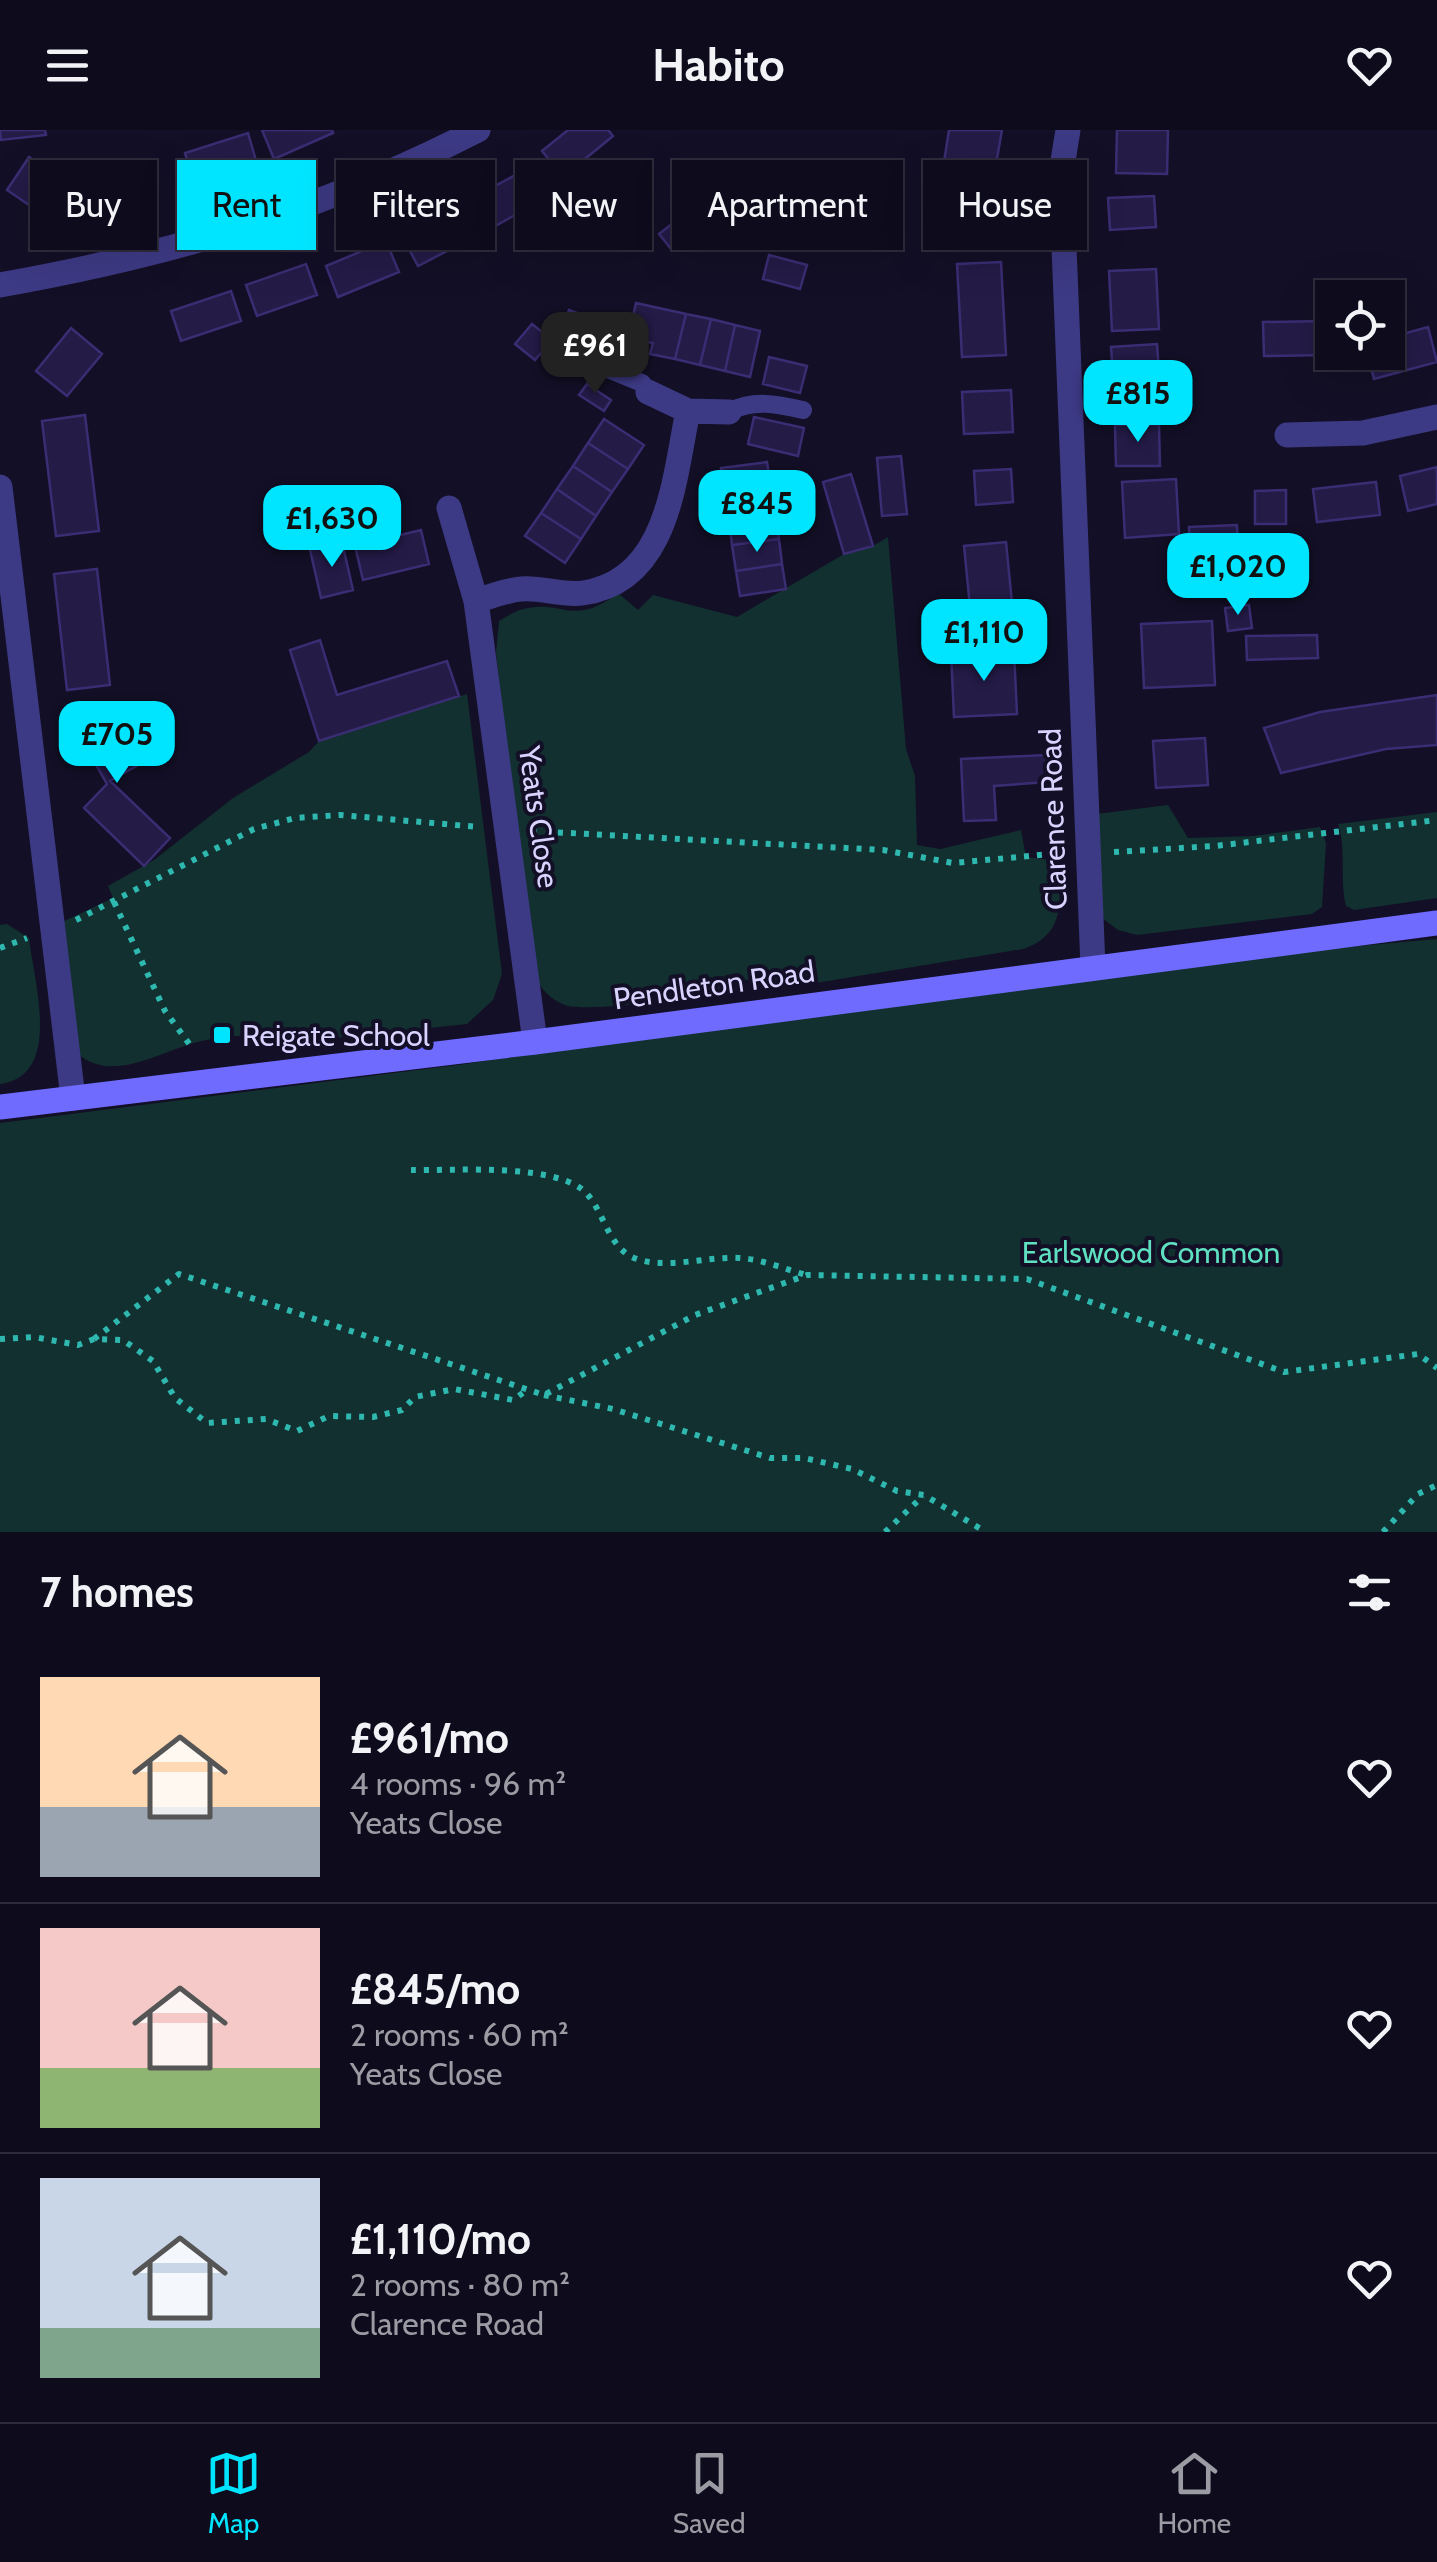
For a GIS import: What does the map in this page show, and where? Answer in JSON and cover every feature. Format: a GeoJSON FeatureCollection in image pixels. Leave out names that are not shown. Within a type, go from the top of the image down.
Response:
{"type":"FeatureCollection","features":[{"type":"Feature","properties":{"kind":"street"},"geometry":{"type":"LineString","coordinates":[[0,285],[100,267],[210,239],[319,203],[478,130]]}},
{"type":"Feature","properties":{"kind":"street","name":"Clarence Road"},"geometry":{"type":"LineString","coordinates":[[1068,130],[1062,173],[1093,967]]}},
{"type":"Feature","properties":{"kind":"street"},"geometry":{"type":"LineString","coordinates":[[648,392],[688,411],[729,412]]}},
{"type":"Feature","properties":{"kind":"street"},"geometry":{"type":"LineString","coordinates":[[476,601],[519,589],[580,594],[626,575],[660,533],[688,411]]}},
{"type":"Feature","properties":{"kind":"street"},"geometry":{"type":"LineString","coordinates":[[1287,435],[1363,433],[1437,417]]}},
{"type":"Feature","properties":{"kind":"street"},"geometry":{"type":"LineString","coordinates":[[0,486],[74,1098]]}},
{"type":"Feature","properties":{"kind":"street","name":"Yeats Close"},"geometry":{"type":"LineString","coordinates":[[449,508],[476,601],[535,1042]]}},
{"type":"Feature","properties":{"kind":"street","name":"Pendleton Road"},"geometry":{"type":"LineString","coordinates":[[0,1107],[535,1042],[1437,923]]}},
{"type":"Feature","properties":{"kind":"lane"},"geometry":{"type":"LineString","coordinates":[[556,348],[642,384],[648,392]]}},
{"type":"Feature","properties":{"kind":"lane"},"geometry":{"type":"LineString","coordinates":[[729,412],[742,405],[769,402],[803,410]]}},
{"type":"Feature","properties":{"kind":"path"},"geometry":{"type":"LineString","coordinates":[[0,948],[53,931],[254,828],[295,818],[340,816],[508,830],[883,850],[953,863],[1050,853],[1249,843],[1437,820]]}},
{"type":"Feature","properties":{"kind":"path"},"geometry":{"type":"LineString","coordinates":[[114,902],[165,1012],[192,1049]]}},
{"type":"Feature","properties":{"kind":"path"},"geometry":{"type":"LineString","coordinates":[[410,1170],[534,1172],[563,1177],[587,1194],[618,1247],[648,1262],[742,1258],[807,1275],[1027,1279],[1284,1372],[1418,1354],[1437,1368]]}},
{"type":"Feature","properties":{"kind":"path"},"geometry":{"type":"LineString","coordinates":[[0,1340],[34,1336],[78,1346],[94,1339],[180,1274],[544,1395],[695,1314],[807,1275]]}},
{"type":"Feature","properties":{"kind":"path"},"geometry":{"type":"LineString","coordinates":[[94,1339],[123,1340],[153,1361],[175,1398],[207,1423],[266,1419],[296,1432],[328,1416],[373,1417],[402,1410],[415,1397],[454,1389],[512,1400],[524,1390],[613,1410],[770,1458],[804,1458],[852,1469],[898,1491],[924,1495],[986,1532]]}},
{"type":"Feature","properties":{"kind":"path"},"geometry":{"type":"LineString","coordinates":[[1382,1532],[1418,1494],[1437,1484]]}},
{"type":"Feature","properties":{"kind":"path"},"geometry":{"type":"LineString","coordinates":[[885,1532],[924,1495]]}},
{"type":"Feature","properties":{"kind":"green space"},"geometry":{"type":"Polygon","coordinates":[[[888,537],[906,749],[915,776],[917,845],[940,849],[1021,830],[1026,857],[1058,861],[1060,889],[1054,925],[1037,943],[1023,949],[767,991],[754,979],[737,981],[728,994],[643,1004],[577,1007],[554,999],[532,973],[496,653],[499,621],[534,607],[589,609],[618,593],[638,610],[653,595],[737,617],[844,554],[888,537]]]}},
{"type":"Feature","properties":{"kind":"green space"},"geometry":{"type":"Polygon","coordinates":[[[467,694],[502,974],[493,1000],[467,1024],[306,1041],[269,1036],[218,1038],[122,1066],[90,1062],[76,1052],[56,925],[113,898],[108,886],[154,860],[233,798],[309,752],[319,741],[467,694]]]}},
{"type":"Feature","properties":{"kind":"green space"},"geometry":{"type":"Polygon","coordinates":[[[1168,805],[1188,838],[1254,836],[1320,827],[1326,843],[1322,907],[1312,914],[1137,935],[1118,930],[1102,918],[1089,815],[1168,805]]]}},
{"type":"Feature","properties":{"kind":"green space"},"geometry":{"type":"Polygon","coordinates":[[[1437,812],[1437,898],[1354,910],[1346,906],[1338,824],[1437,812]]]}},
{"type":"Feature","properties":{"kind":"green space"},"geometry":{"type":"Polygon","coordinates":[[[7,924],[29,938],[40,1024],[32,1064],[20,1077],[0,1084],[0,925],[7,924]]]}},
{"type":"Feature","properties":{"kind":"green space","name":"Earlswood Common"},"geometry":{"type":"Polygon","coordinates":[[[1437,939],[1437,1532],[0,1532],[0,1123],[465,1064],[830,1010],[1279,953],[1437,939]]]}},
{"type":"Feature","properties":{"kind":"building"},"geometry":{"type":"Polygon","coordinates":[[[0,130],[45,130],[46,135],[1,140],[0,130]]]}},
{"type":"Feature","properties":{"kind":"building"},"geometry":{"type":"Polygon","coordinates":[[[262,130],[332,130],[333,133],[274,159],[262,130]]]}},
{"type":"Feature","properties":{"kind":"building"},"geometry":{"type":"Polygon","coordinates":[[[568,130],[608,130],[613,136],[584,160],[549,160],[542,151],[568,130]]]}},
{"type":"Feature","properties":{"kind":"building"},"geometry":{"type":"Polygon","coordinates":[[[949,130],[1002,130],[997,160],[944,160],[949,130]]]}},
{"type":"Feature","properties":{"kind":"building"},"geometry":{"type":"Polygon","coordinates":[[[1117,130],[1168,130],[1167,174],[1116,173],[1117,130]]]}},
{"type":"Feature","properties":{"kind":"building"},"geometry":{"type":"Polygon","coordinates":[[[248,133],[256,160],[187,160],[185,153],[248,133]]]}},
{"type":"Feature","properties":{"kind":"building"},"geometry":{"type":"Polygon","coordinates":[[[29,157],[33,160],[30,160],[30,206],[7,190],[29,157]]]}},
{"type":"Feature","properties":{"kind":"building"},"geometry":{"type":"Polygon","coordinates":[[[515,175],[515,215],[495,226],[495,186],[515,175]]]}},
{"type":"Feature","properties":{"kind":"building"},"geometry":{"type":"Polygon","coordinates":[[[1154,196],[1156,227],[1110,230],[1108,198],[1154,196]]]}},
{"type":"Feature","properties":{"kind":"building"},"geometry":{"type":"Polygon","coordinates":[[[672,224],[672,250],[659,234],[672,224]]]}},
{"type":"Feature","properties":{"kind":"building"},"geometry":{"type":"Polygon","coordinates":[[[364,250],[390,250],[399,272],[338,297],[326,266],[364,250]]]}},
{"type":"Feature","properties":{"kind":"building"},"geometry":{"type":"Polygon","coordinates":[[[409,250],[449,250],[418,266],[409,250]]]}},
{"type":"Feature","properties":{"kind":"building"},"geometry":{"type":"Polygon","coordinates":[[[769,255],[807,265],[800,289],[763,279],[769,255]]]}},
{"type":"Feature","properties":{"kind":"building"},"geometry":{"type":"Polygon","coordinates":[[[1001,262],[1006,355],[962,357],[957,264],[1001,262]]]}},
{"type":"Feature","properties":{"kind":"building"},"geometry":{"type":"Polygon","coordinates":[[[306,264],[317,295],[257,316],[246,285],[306,264]]]}},
{"type":"Feature","properties":{"kind":"building"},"geometry":{"type":"Polygon","coordinates":[[[1156,269],[1159,329],[1112,331],[1109,271],[1156,269]]]}},
{"type":"Feature","properties":{"kind":"building"},"geometry":{"type":"Polygon","coordinates":[[[231,291],[241,321],[181,341],[171,311],[231,291]]]}},
{"type":"Feature","properties":{"kind":"building"},"geometry":{"type":"Polygon","coordinates":[[[636,303],[686,314],[675,359],[650,354],[653,343],[628,338],[636,303]]]}},
{"type":"Feature","properties":{"kind":"building"},"geometry":{"type":"Polygon","coordinates":[[[569,310],[617,328],[607,355],[559,337],[569,310]]]}},
{"type":"Feature","properties":{"kind":"building"},"geometry":{"type":"Polygon","coordinates":[[[686,314],[711,319],[700,365],[675,359],[686,314]]]}},
{"type":"Feature","properties":{"kind":"building"},"geometry":{"type":"Polygon","coordinates":[[[711,319],[735,325],[725,371],[700,365],[711,319]]]}},
{"type":"Feature","properties":{"kind":"building"},"geometry":{"type":"Polygon","coordinates":[[[1315,321],[1315,355],[1264,356],[1263,322],[1315,321]]]}},
{"type":"Feature","properties":{"kind":"building"},"geometry":{"type":"Polygon","coordinates":[[[532,324],[552,340],[535,360],[515,344],[532,324]]]}},
{"type":"Feature","properties":{"kind":"building"},"geometry":{"type":"Polygon","coordinates":[[[735,325],[760,331],[750,377],[725,371],[735,325]]]}},
{"type":"Feature","properties":{"kind":"building"},"geometry":{"type":"Polygon","coordinates":[[[1428,327],[1437,362],[1374,379],[1372,370],[1405,370],[1405,333],[1428,327]]]}},
{"type":"Feature","properties":{"kind":"building"},"geometry":{"type":"Polygon","coordinates":[[[71,328],[102,354],[67,396],[36,371],[71,328]]]}},
{"type":"Feature","properties":{"kind":"building"},"geometry":{"type":"Polygon","coordinates":[[[1157,344],[1159,372],[1113,374],[1111,347],[1157,344]]]}},
{"type":"Feature","properties":{"kind":"building"},"geometry":{"type":"Polygon","coordinates":[[[769,357],[807,366],[800,393],[763,384],[769,357]]]}},
{"type":"Feature","properties":{"kind":"building"},"geometry":{"type":"Polygon","coordinates":[[[587,384],[611,400],[604,411],[579,395],[587,384]]]}},
{"type":"Feature","properties":{"kind":"building"},"geometry":{"type":"Polygon","coordinates":[[[1011,390],[1013,432],[964,434],[962,392],[1011,390]]]}},
{"type":"Feature","properties":{"kind":"building"},"geometry":{"type":"Polygon","coordinates":[[[85,415],[99,531],[56,536],[42,421],[85,415]]]}},
{"type":"Feature","properties":{"kind":"building"},"geometry":{"type":"Polygon","coordinates":[[[754,417],[804,428],[798,456],[748,444],[754,417]]]}},
{"type":"Feature","properties":{"kind":"building"},"geometry":{"type":"Polygon","coordinates":[[[604,419],[644,445],[628,469],[588,443],[604,419]]]}},
{"type":"Feature","properties":{"kind":"building"},"geometry":{"type":"Polygon","coordinates":[[[1159,424],[1160,466],[1116,466],[1115,425],[1159,424]]]}},
{"type":"Feature","properties":{"kind":"building"},"geometry":{"type":"Polygon","coordinates":[[[588,443],[628,469],[612,492],[573,466],[588,443]]]}},
{"type":"Feature","properties":{"kind":"building"},"geometry":{"type":"Polygon","coordinates":[[[901,456],[907,514],[882,516],[877,458],[901,456]]]}},
{"type":"Feature","properties":{"kind":"building"},"geometry":{"type":"Polygon","coordinates":[[[767,462],[771,487],[725,493],[721,468],[767,462]]]}},
{"type":"Feature","properties":{"kind":"building"},"geometry":{"type":"Polygon","coordinates":[[[573,466],[612,492],[596,516],[557,489],[573,466]]]}},
{"type":"Feature","properties":{"kind":"building"},"geometry":{"type":"Polygon","coordinates":[[[1437,467],[1437,504],[1408,511],[1400,476],[1437,467]]]}},
{"type":"Feature","properties":{"kind":"building"},"geometry":{"type":"Polygon","coordinates":[[[1011,469],[1013,502],[976,505],[974,471],[1011,469]]]}},
{"type":"Feature","properties":{"kind":"building"},"geometry":{"type":"Polygon","coordinates":[[[851,474],[873,546],[844,554],[823,482],[851,474]]]}},
{"type":"Feature","properties":{"kind":"building"},"geometry":{"type":"Polygon","coordinates":[[[1176,479],[1179,534],[1125,538],[1122,482],[1176,479]]]}},
{"type":"Feature","properties":{"kind":"building"},"geometry":{"type":"Polygon","coordinates":[[[1376,482],[1380,515],[1317,522],[1313,489],[1376,482]]]}},
{"type":"Feature","properties":{"kind":"building"},"geometry":{"type":"Polygon","coordinates":[[[771,487],[775,513],[729,519],[725,493],[771,487]]]}},
{"type":"Feature","properties":{"kind":"building"},"geometry":{"type":"Polygon","coordinates":[[[557,489],[596,516],[581,539],[541,513],[557,489]]]}},
{"type":"Feature","properties":{"kind":"building"},"geometry":{"type":"Polygon","coordinates":[[[1286,490],[1286,524],[1255,524],[1255,491],[1286,490]]]}},
{"type":"Feature","properties":{"kind":"building"},"geometry":{"type":"Polygon","coordinates":[[[541,513],[581,539],[565,563],[525,536],[541,513]]]}},
{"type":"Feature","properties":{"kind":"building"},"geometry":{"type":"Polygon","coordinates":[[[775,513],[779,539],[732,545],[729,519],[775,513]]]}},
{"type":"Feature","properties":{"kind":"building"},"geometry":{"type":"Polygon","coordinates":[[[1237,525],[1239,582],[1191,583],[1189,527],[1237,525]]]}},
{"type":"Feature","properties":{"kind":"building"},"geometry":{"type":"Polygon","coordinates":[[[421,530],[429,564],[363,580],[355,546],[421,530]]]}},
{"type":"Feature","properties":{"kind":"building"},"geometry":{"type":"Polygon","coordinates":[[[779,539],[782,564],[736,571],[732,545],[779,539]]]}},
{"type":"Feature","properties":{"kind":"building"},"geometry":{"type":"Polygon","coordinates":[[[342,542],[353,590],[321,598],[310,550],[342,542]]]}},
{"type":"Feature","properties":{"kind":"building"},"geometry":{"type":"Polygon","coordinates":[[[1006,542],[1012,603],[970,607],[964,546],[1006,542]]]}},
{"type":"Feature","properties":{"kind":"building"},"geometry":{"type":"Polygon","coordinates":[[[782,564],[786,589],[740,596],[736,571],[782,564]]]}},
{"type":"Feature","properties":{"kind":"building"},"geometry":{"type":"Polygon","coordinates":[[[97,569],[110,685],[67,690],[54,574],[97,569]]]}},
{"type":"Feature","properties":{"kind":"building"},"geometry":{"type":"Polygon","coordinates":[[[1249,605],[1252,628],[1228,631],[1225,608],[1249,605]]]}},
{"type":"Feature","properties":{"kind":"building"},"geometry":{"type":"Polygon","coordinates":[[[1212,621],[1215,685],[1144,688],[1141,624],[1212,621]]]}},
{"type":"Feature","properties":{"kind":"building"},"geometry":{"type":"Polygon","coordinates":[[[1317,635],[1318,658],[1247,660],[1246,636],[1317,635]]]}},
{"type":"Feature","properties":{"kind":"building"},"geometry":{"type":"Polygon","coordinates":[[[320,640],[337,695],[447,661],[459,696],[319,741],[290,650],[320,640]]]}},
{"type":"Feature","properties":{"kind":"building"},"geometry":{"type":"Polygon","coordinates":[[[1014,651],[1017,714],[954,717],[951,653],[1014,651]]]}},
{"type":"Feature","properties":{"kind":"building"},"geometry":{"type":"Polygon","coordinates":[[[1437,695],[1437,745],[1386,749],[1281,773],[1264,728],[1320,712],[1437,695]]]}},
{"type":"Feature","properties":{"kind":"building"},"geometry":{"type":"Polygon","coordinates":[[[106,703],[140,764],[110,781],[170,838],[144,866],[84,808],[107,784],[72,723],[106,703]]]}},
{"type":"Feature","properties":{"kind":"building"},"geometry":{"type":"Polygon","coordinates":[[[1205,738],[1208,785],[1156,788],[1153,741],[1205,738]]]}},
{"type":"Feature","properties":{"kind":"building"},"geometry":{"type":"Polygon","coordinates":[[[1045,755],[1047,782],[994,786],[996,820],[964,821],[961,759],[1045,755]]]}},
{"type":"Feature","properties":{"kind":"building"},"geometry":{"type":"Polygon","coordinates":[[[230,1030],[231,1038],[213,1041],[212,1032],[230,1030]]]}},
{"type":"Feature","properties":{"kind":"place","name":"Reigate School"},"geometry":{"type":"Point","coordinates":[222,1035]}}]}
